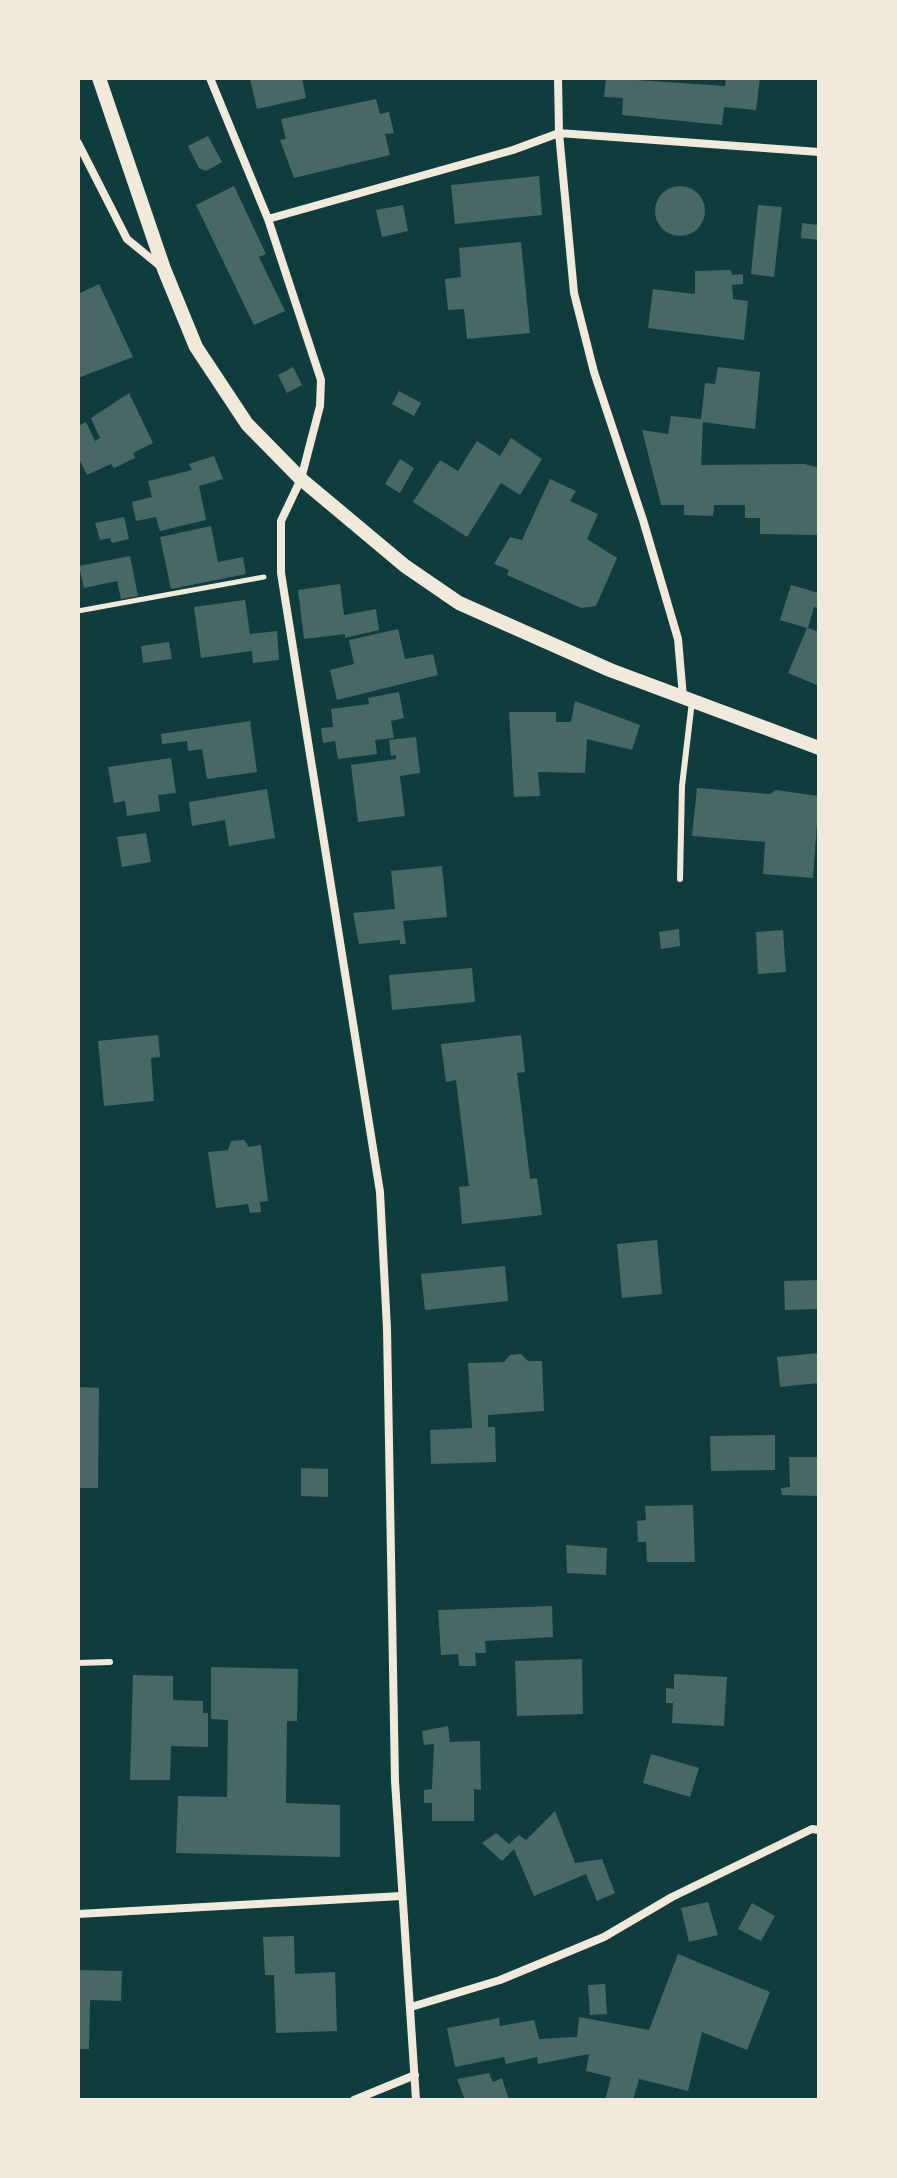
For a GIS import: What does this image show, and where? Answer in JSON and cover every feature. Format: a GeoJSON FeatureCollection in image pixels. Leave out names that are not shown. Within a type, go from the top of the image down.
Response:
{"type":"FeatureCollection","features":[{"type":"Feature","properties":{"kind":"street"},"geometry":{"type":"LineString","coordinates":[[99,78],[164,269],[196,347],[247,424],[301,479],[405,566],[459,603],[610,670],[819,748]]}},
{"type":"Feature","properties":{"kind":"street"},"geometry":{"type":"LineString","coordinates":[[210,78],[268,219],[321,380],[320,406],[301,479],[281,521],[281,573],[380,1192],[387,1329],[388,1511],[401,1896],[416,2100]]}},
{"type":"Feature","properties":{"kind":"street"},"geometry":{"type":"LineString","coordinates":[[558,78],[559,133],[574,293],[594,372],[678,639],[688,699]]}},
{"type":"Feature","properties":{"kind":"street"},"geometry":{"type":"LineString","coordinates":[[268,219],[513,150],[559,133],[819,152]]}},
{"type":"Feature","properties":{"kind":"street"},"geometry":{"type":"LineString","coordinates":[[78,143],[127,239],[164,269]]}},
{"type":"Feature","properties":{"kind":"street"},"geometry":{"type":"LineString","coordinates":[[411,2007],[500,1980],[604,1937],[683,1892],[812,1829],[819,1830]]}},
{"type":"Feature","properties":{"kind":"street"},"geometry":{"type":"LineString","coordinates":[[78,1914],[401,1896]]}},
{"type":"Feature","properties":{"kind":"street"},"geometry":{"type":"LineString","coordinates":[[354,2100],[415,2075]]}},
{"type":"Feature","properties":{"kind":"lane"},"geometry":{"type":"LineString","coordinates":[[680,879],[688,699]]}},
{"type":"Feature","properties":{"kind":"lane"},"geometry":{"type":"LineString","coordinates":[[78,1663],[110,1662]]}},
{"type":"Feature","properties":{"kind":"path"},"geometry":{"type":"LineString","coordinates":[[78,611],[281,573]]}},
{"type":"Feature","properties":{"kind":"building"},"geometry":{"type":"Polygon","coordinates":[[[302,78],[306,98],[257,109],[250,79],[302,78]]]}},
{"type":"Feature","properties":{"kind":"building"},"geometry":{"type":"Polygon","coordinates":[[[606,78],[725,86],[726,78],[760,78],[756,110],[724,107],[722,125],[622,115],[623,98],[604,97],[606,78]]]}},
{"type":"Feature","properties":{"kind":"building"},"geometry":{"type":"Polygon","coordinates":[[[376,99],[380,114],[389,112],[394,133],[385,134],[390,155],[294,178],[280,140],[286,139],[281,119],[376,99]]]}},
{"type":"Feature","properties":{"kind":"building"},"geometry":{"type":"Polygon","coordinates":[[[208,136],[222,162],[206,171],[199,168],[188,146],[208,136]]]}},
{"type":"Feature","properties":{"kind":"building"},"geometry":{"type":"Polygon","coordinates":[[[539,176],[542,215],[455,224],[451,185],[539,176]]]}},
{"type":"Feature","properties":{"kind":"building"},"geometry":{"type":"Polygon","coordinates":[[[234,186],[266,254],[259,257],[285,311],[254,325],[196,205],[234,186]]]}},
{"type":"Feature","properties":{"kind":"building"},"geometry":{"type":"Polygon","coordinates":[[[680,186],[698,193],[705,211],[698,229],[680,236],[662,229],[655,211],[662,193],[680,186]]]}},
{"type":"Feature","properties":{"kind":"building"},"geometry":{"type":"Polygon","coordinates":[[[403,205],[408,231],[382,237],[376,210],[403,205]]]}},
{"type":"Feature","properties":{"kind":"building"},"geometry":{"type":"Polygon","coordinates":[[[758,205],[782,207],[774,277],[751,274],[758,205]]]}},
{"type":"Feature","properties":{"kind":"building"},"geometry":{"type":"Polygon","coordinates":[[[802,223],[819,225],[819,240],[801,238],[802,223]]]}},
{"type":"Feature","properties":{"kind":"building"},"geometry":{"type":"Polygon","coordinates":[[[521,242],[530,333],[467,339],[464,309],[448,310],[445,279],[461,277],[459,248],[521,242]]]}},
{"type":"Feature","properties":{"kind":"building"},"geometry":{"type":"Polygon","coordinates":[[[731,270],[732,275],[743,274],[743,284],[732,285],[733,299],[748,301],[744,340],[648,328],[653,289],[695,294],[695,271],[731,270]]]}},
{"type":"Feature","properties":{"kind":"building"},"geometry":{"type":"Polygon","coordinates":[[[99,284],[133,357],[78,378],[78,294],[99,284]]]}},
{"type":"Feature","properties":{"kind":"building"},"geometry":{"type":"Polygon","coordinates":[[[293,367],[302,385],[287,393],[278,375],[293,367]]]}},
{"type":"Feature","properties":{"kind":"building"},"geometry":{"type":"Polygon","coordinates":[[[718,367],[760,372],[755,429],[703,422],[701,465],[805,464],[819,468],[819,535],[760,534],[760,518],[745,518],[745,505],[714,505],[713,516],[684,515],[684,505],[661,505],[642,430],[668,434],[671,416],[701,419],[705,383],[715,384],[718,367]]]}},
{"type":"Feature","properties":{"kind":"building"},"geometry":{"type":"Polygon","coordinates":[[[399,391],[421,403],[414,416],[392,404],[399,391]]]}},
{"type":"Feature","properties":{"kind":"building"},"geometry":{"type":"Polygon","coordinates":[[[129,393],[153,443],[133,453],[135,458],[114,468],[111,464],[87,475],[78,457],[78,426],[86,422],[95,441],[100,438],[91,418],[129,393]]]}},
{"type":"Feature","properties":{"kind":"building"},"geometry":{"type":"Polygon","coordinates":[[[511,438],[542,459],[520,495],[501,483],[467,537],[413,502],[440,460],[458,471],[477,441],[500,456],[511,438]]]}},
{"type":"Feature","properties":{"kind":"building"},"geometry":{"type":"Polygon","coordinates":[[[214,456],[223,479],[199,486],[206,520],[160,531],[156,517],[136,521],[132,502],[152,497],[148,481],[192,470],[189,464],[214,456]]]}},
{"type":"Feature","properties":{"kind":"building"},"geometry":{"type":"Polygon","coordinates":[[[400,459],[414,468],[400,493],[385,484],[400,459]]]}},
{"type":"Feature","properties":{"kind":"building"},"geometry":{"type":"Polygon","coordinates":[[[550,479],[576,491],[570,501],[598,514],[587,539],[617,558],[596,606],[581,608],[507,575],[509,570],[494,564],[510,537],[522,540],[550,479]]]}},
{"type":"Feature","properties":{"kind":"building"},"geometry":{"type":"Polygon","coordinates":[[[124,517],[129,539],[112,543],[110,538],[100,540],[95,523],[124,517]]]}},
{"type":"Feature","properties":{"kind":"building"},"geometry":{"type":"Polygon","coordinates":[[[211,526],[218,562],[243,557],[246,574],[171,589],[160,537],[211,526]]]}},
{"type":"Feature","properties":{"kind":"building"},"geometry":{"type":"Polygon","coordinates":[[[130,556],[138,596],[121,599],[117,581],[84,588],[79,566],[130,556]]]}},
{"type":"Feature","properties":{"kind":"building"},"geometry":{"type":"Polygon","coordinates":[[[340,584],[344,615],[376,609],[379,630],[345,638],[345,634],[304,639],[298,590],[340,584]]]}},
{"type":"Feature","properties":{"kind":"building"},"geometry":{"type":"Polygon","coordinates":[[[791,585],[819,593],[819,608],[814,607],[808,628],[819,632],[819,686],[788,673],[807,628],[780,620],[791,585]]]}},
{"type":"Feature","properties":{"kind":"building"},"geometry":{"type":"Polygon","coordinates":[[[245,600],[250,634],[277,631],[279,660],[253,663],[252,651],[201,658],[194,607],[245,600]]]}},
{"type":"Feature","properties":{"kind":"building"},"geometry":{"type":"Polygon","coordinates":[[[398,629],[405,659],[433,654],[438,675],[337,700],[330,670],[354,664],[349,640],[398,629]]]}},
{"type":"Feature","properties":{"kind":"building"},"geometry":{"type":"Polygon","coordinates":[[[169,642],[172,659],[143,663],[141,646],[169,642]]]}},
{"type":"Feature","properties":{"kind":"building"},"geometry":{"type":"Polygon","coordinates":[[[399,692],[404,718],[391,721],[394,738],[375,740],[377,754],[338,759],[335,741],[323,743],[321,728],[333,727],[331,709],[369,704],[368,698],[399,692]]]}},
{"type":"Feature","properties":{"kind":"building"},"geometry":{"type":"Polygon","coordinates":[[[575,701],[640,725],[632,750],[587,739],[585,773],[538,772],[540,796],[514,797],[509,712],[556,712],[556,722],[571,722],[575,701]]]}},
{"type":"Feature","properties":{"kind":"building"},"geometry":{"type":"Polygon","coordinates":[[[250,721],[257,772],[207,779],[202,749],[188,751],[187,741],[162,744],[161,734],[250,721]]]}},
{"type":"Feature","properties":{"kind":"building"},"geometry":{"type":"Polygon","coordinates":[[[416,737],[420,773],[400,776],[405,816],[358,822],[351,765],[396,759],[396,755],[391,756],[389,740],[416,737]]]}},
{"type":"Feature","properties":{"kind":"building"},"geometry":{"type":"Polygon","coordinates":[[[171,758],[176,793],[158,795],[160,811],[127,816],[125,801],[114,803],[108,767],[171,758]]]}},
{"type":"Feature","properties":{"kind":"building"},"geometry":{"type":"Polygon","coordinates":[[[697,788],[770,794],[776,790],[819,796],[813,878],[763,874],[765,842],[692,836],[697,788]]]}},
{"type":"Feature","properties":{"kind":"building"},"geometry":{"type":"Polygon","coordinates":[[[267,789],[275,838],[229,846],[225,820],[192,826],[189,802],[267,789]]]}},
{"type":"Feature","properties":{"kind":"building"},"geometry":{"type":"Polygon","coordinates":[[[146,833],[151,862],[122,867],[117,837],[146,833]]]}},
{"type":"Feature","properties":{"kind":"building"},"geometry":{"type":"Polygon","coordinates":[[[442,866],[447,917],[403,921],[406,944],[400,944],[400,940],[359,944],[353,913],[395,909],[391,871],[442,866]]]}},
{"type":"Feature","properties":{"kind":"building"},"geometry":{"type":"Polygon","coordinates":[[[679,929],[680,946],[661,949],[659,932],[679,929]]]}},
{"type":"Feature","properties":{"kind":"building"},"geometry":{"type":"Polygon","coordinates":[[[783,930],[786,972],[758,974],[756,932],[783,930]]]}},
{"type":"Feature","properties":{"kind":"building"},"geometry":{"type":"Polygon","coordinates":[[[472,968],[475,1002],[392,1010],[389,975],[472,968]]]}},
{"type":"Feature","properties":{"kind":"building"},"geometry":{"type":"Polygon","coordinates":[[[158,1035],[160,1057],[151,1058],[154,1101],[104,1106],[98,1041],[158,1035]]]}},
{"type":"Feature","properties":{"kind":"building"},"geometry":{"type":"Polygon","coordinates":[[[521,1035],[525,1072],[517,1073],[530,1179],[537,1178],[542,1215],[462,1224],[459,1187],[469,1186],[456,1080],[446,1082],[441,1044],[521,1035]]]}},
{"type":"Feature","properties":{"kind":"building"},"geometry":{"type":"Polygon","coordinates":[[[244,1140],[249,1147],[261,1145],[268,1201],[260,1202],[261,1212],[250,1213],[248,1204],[216,1208],[208,1152],[228,1150],[231,1141],[244,1140]]]}},
{"type":"Feature","properties":{"kind":"building"},"geometry":{"type":"Polygon","coordinates":[[[657,1240],[662,1294],[622,1298],[617,1244],[657,1240]]]}},
{"type":"Feature","properties":{"kind":"building"},"geometry":{"type":"Polygon","coordinates":[[[505,1266],[508,1301],[425,1310],[421,1274],[505,1266]]]}},
{"type":"Feature","properties":{"kind":"building"},"geometry":{"type":"Polygon","coordinates":[[[819,1280],[819,1309],[785,1310],[784,1281],[819,1280]]]}},
{"type":"Feature","properties":{"kind":"building"},"geometry":{"type":"Polygon","coordinates":[[[819,1353],[819,1383],[780,1387],[777,1357],[819,1353]]]}},
{"type":"Feature","properties":{"kind":"building"},"geometry":{"type":"Polygon","coordinates":[[[521,1354],[528,1361],[542,1361],[544,1411],[488,1415],[488,1427],[495,1427],[496,1462],[431,1464],[430,1430],[472,1428],[468,1363],[504,1362],[510,1355],[521,1354]]]}},
{"type":"Feature","properties":{"kind":"building"},"geometry":{"type":"Polygon","coordinates":[[[78,1387],[99,1388],[98,1488],[78,1488],[78,1387]]]}},
{"type":"Feature","properties":{"kind":"building"},"geometry":{"type":"Polygon","coordinates":[[[775,1435],[775,1470],[711,1471],[710,1436],[775,1435]]]}},
{"type":"Feature","properties":{"kind":"building"},"geometry":{"type":"Polygon","coordinates":[[[789,1457],[819,1457],[819,1496],[782,1495],[781,1488],[790,1487],[789,1457]]]}},
{"type":"Feature","properties":{"kind":"building"},"geometry":{"type":"Polygon","coordinates":[[[301,1468],[328,1469],[328,1497],[301,1496],[301,1468]]]}},
{"type":"Feature","properties":{"kind":"building"},"geometry":{"type":"Polygon","coordinates":[[[693,1505],[695,1562],[647,1562],[646,1542],[638,1542],[637,1521],[646,1520],[645,1506],[693,1505]]]}},
{"type":"Feature","properties":{"kind":"building"},"geometry":{"type":"Polygon","coordinates":[[[566,1545],[607,1548],[606,1575],[567,1573],[566,1545]]]}},
{"type":"Feature","properties":{"kind":"building"},"geometry":{"type":"Polygon","coordinates":[[[552,1606],[553,1637],[485,1641],[486,1653],[475,1653],[476,1666],[459,1666],[458,1654],[441,1655],[438,1610],[552,1606]]]}},
{"type":"Feature","properties":{"kind":"building"},"geometry":{"type":"Polygon","coordinates":[[[582,1659],[583,1714],[517,1716],[515,1661],[582,1659]]]}},
{"type":"Feature","properties":{"kind":"building"},"geometry":{"type":"Polygon","coordinates":[[[211,1667],[298,1669],[297,1721],[287,1721],[286,1803],[340,1805],[340,1857],[176,1853],[178,1796],[227,1797],[228,1720],[211,1719],[211,1667]]]}},
{"type":"Feature","properties":{"kind":"building"},"geometry":{"type":"Polygon","coordinates":[[[674,1674],[727,1677],[724,1726],[672,1723],[673,1703],[666,1703],[666,1688],[674,1689],[674,1674]]]}},
{"type":"Feature","properties":{"kind":"building"},"geometry":{"type":"Polygon","coordinates":[[[133,1675],[173,1676],[173,1700],[203,1701],[203,1713],[208,1713],[208,1747],[171,1746],[170,1780],[130,1780],[133,1675]]]}},
{"type":"Feature","properties":{"kind":"building"},"geometry":{"type":"Polygon","coordinates":[[[448,1726],[450,1742],[480,1741],[481,1790],[474,1789],[474,1821],[432,1821],[432,1803],[424,1803],[424,1790],[432,1789],[434,1744],[424,1745],[422,1731],[448,1726]]]}},
{"type":"Feature","properties":{"kind":"building"},"geometry":{"type":"Polygon","coordinates":[[[651,1754],[699,1768],[690,1797],[643,1783],[651,1754]]]}},
{"type":"Feature","properties":{"kind":"building"},"geometry":{"type":"Polygon","coordinates":[[[555,1811],[575,1863],[602,1859],[615,1893],[597,1901],[586,1874],[534,1896],[514,1849],[502,1861],[482,1843],[496,1833],[509,1844],[519,1835],[526,1840],[555,1811]]]}},
{"type":"Feature","properties":{"kind":"building"},"geometry":{"type":"Polygon","coordinates":[[[708,1902],[718,1935],[689,1942],[681,1908],[708,1902]]]}},
{"type":"Feature","properties":{"kind":"building"},"geometry":{"type":"Polygon","coordinates":[[[752,1903],[775,1916],[761,1941],[738,1929],[752,1903]]]}},
{"type":"Feature","properties":{"kind":"building"},"geometry":{"type":"Polygon","coordinates":[[[294,1936],[295,1974],[335,1972],[337,2031],[276,2033],[274,1975],[265,1975],[263,1937],[294,1936]]]}},
{"type":"Feature","properties":{"kind":"building"},"geometry":{"type":"Polygon","coordinates":[[[678,1954],[770,1992],[747,2050],[702,2032],[688,2091],[639,2079],[633,2100],[605,2100],[611,2077],[586,2071],[589,2054],[538,2064],[537,2057],[506,2064],[504,2057],[455,2067],[447,2028],[499,2018],[500,2026],[534,2020],[539,2039],[577,2037],[579,2017],[649,2030],[678,1954]]]}},
{"type":"Feature","properties":{"kind":"building"},"geometry":{"type":"Polygon","coordinates":[[[78,1970],[122,1971],[121,2001],[90,2000],[89,2049],[78,2049],[78,1970]]]}},
{"type":"Feature","properties":{"kind":"building"},"geometry":{"type":"Polygon","coordinates":[[[605,1984],[607,2014],[590,2015],[588,1985],[605,1984]]]}},
{"type":"Feature","properties":{"kind":"building"},"geometry":{"type":"Polygon","coordinates":[[[489,2073],[493,2082],[502,2078],[509,2100],[465,2100],[457,2079],[489,2073]]]}}]}
